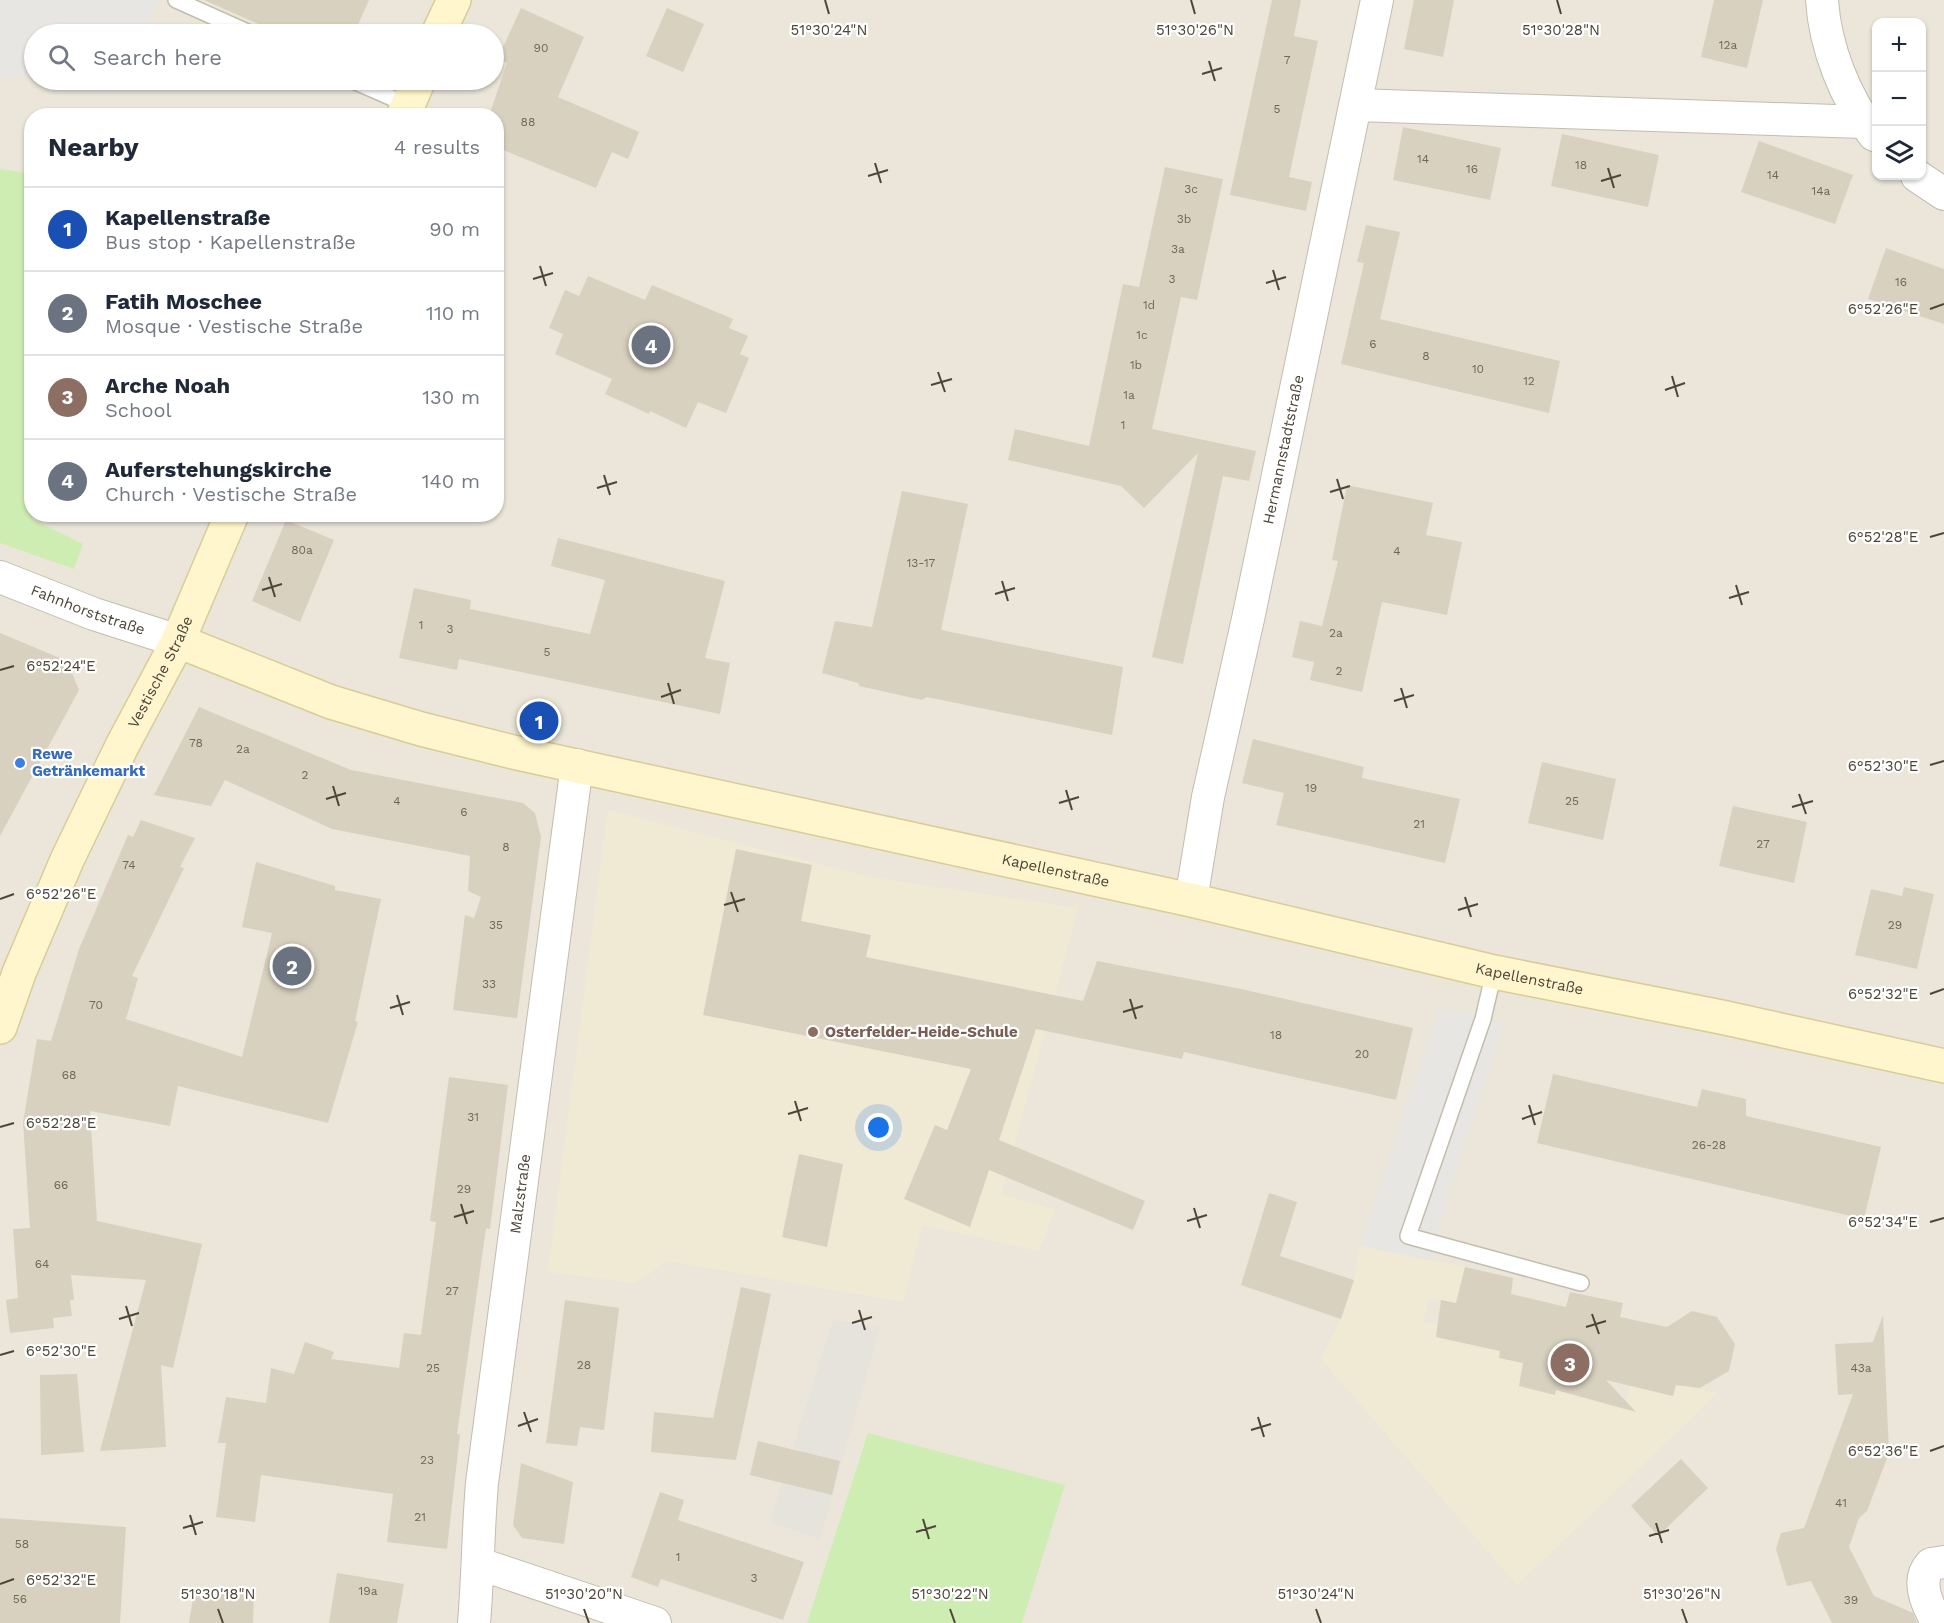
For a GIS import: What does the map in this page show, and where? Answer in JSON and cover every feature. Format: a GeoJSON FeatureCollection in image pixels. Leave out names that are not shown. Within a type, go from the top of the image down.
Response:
{"type":"FeatureCollection","features":[{"type":"Feature","properties":{"kind":"street"},"geometry":{"type":"LineString","coordinates":[[443,24],[454,0]]}},
{"type":"Feature","properties":{"kind":"street","name":"Hermannstadtstraße"},"geometry":{"type":"LineString","coordinates":[[1191,900],[1208,797],[1377,0]]}},
{"type":"Feature","properties":{"kind":"street"},"geometry":{"type":"LineString","coordinates":[[1822,0],[1823,15],[1835,58],[1849,95],[1870,130]]}},
{"type":"Feature","properties":{"kind":"street"},"geometry":{"type":"LineString","coordinates":[[1356,105],[1870,130]]}},
{"type":"Feature","properties":{"kind":"street"},"geometry":{"type":"LineString","coordinates":[[1923,180],[1944,195]]}},
{"type":"Feature","properties":{"kind":"street","name":"Vestische Straße"},"geometry":{"type":"LineString","coordinates":[[0,1028],[19,973],[67,860],[122,746],[178,641],[229,522]]}},
{"type":"Feature","properties":{"kind":"street","name":"Fahnhorststraße"},"geometry":{"type":"LineString","coordinates":[[0,577],[94,614],[178,641]]}},
{"type":"Feature","properties":{"kind":"street","name":"Kapellenstraße"},"geometry":{"type":"LineString","coordinates":[[178,641],[331,702],[372,715],[577,765],[1191,900],[1494,972],[1721,1017],[1944,1066]]}},
{"type":"Feature","properties":{"kind":"street","name":"Malzstraße"},"geometry":{"type":"LineString","coordinates":[[474,1623],[480,1564],[478,1527],[482,1483],[577,765]]}},
{"type":"Feature","properties":{"kind":"street"},"geometry":{"type":"LineString","coordinates":[[1938,1623],[1928,1605],[1923,1578],[1931,1564],[1944,1562]]}},
{"type":"Feature","properties":{"kind":"street"},"geometry":{"type":"LineString","coordinates":[[480,1564],[655,1623]]}},
{"type":"Feature","properties":{"kind":"lane"},"geometry":{"type":"LineString","coordinates":[[176,0],[230,24]]}},
{"type":"Feature","properties":{"kind":"lane"},"geometry":{"type":"LineString","coordinates":[[380,90],[410,100]]}},
{"type":"Feature","properties":{"kind":"lane"},"geometry":{"type":"LineString","coordinates":[[1494,972],[1483,1020],[1408,1236],[1581,1283]]}},
{"type":"Feature","properties":{"kind":"shaded area"},"geometry":{"type":"Polygon","coordinates":[[[0,0],[1944,0],[1944,1623],[0,1623],[0,0]]]}},
{"type":"Feature","properties":{"kind":"shaded area"},"geometry":{"type":"Polygon","coordinates":[[[0,0],[160,0],[147,24],[24,24],[24,77],[0,78],[0,0]]]}},
{"type":"Feature","properties":{"kind":"shaded area"},"geometry":{"type":"Polygon","coordinates":[[[96,90],[111,90],[108,96],[96,90]]]}},
{"type":"Feature","properties":{"kind":"shaded area","name":"Osterfelder-Heide-Schule"},"geometry":{"type":"Polygon","coordinates":[[[608,810],[870,877],[1078,908],[1001,1194],[1055,1210],[1039,1251],[922,1225],[903,1302],[668,1261],[635,1283],[548,1272],[608,810]]]}},
{"type":"Feature","properties":{"kind":"shaded area"},"geometry":{"type":"Polygon","coordinates":[[[1439,1007],[1504,1022],[1428,1260],[1360,1246],[1439,1007]]]}},
{"type":"Feature","properties":{"kind":"shaded area"},"geometry":{"type":"Polygon","coordinates":[[[1360,1246],[1465,1267],[1456,1303],[1429,1298],[1423,1322],[1437,1325],[1436,1337],[1500,1351],[1499,1358],[1523,1363],[1519,1386],[1555,1395],[1556,1390],[1625,1408],[1630,1386],[1672,1396],[1676,1385],[1718,1393],[1517,1585],[1321,1359],[1341,1319],[1354,1280],[1360,1246]]]}},
{"type":"Feature","properties":{"kind":"shaded area"},"geometry":{"type":"Polygon","coordinates":[[[833,1320],[880,1327],[820,1539],[770,1522],[833,1320]]]}},
{"type":"Feature","properties":{"kind":"green space"},"geometry":{"type":"Polygon","coordinates":[[[0,169],[24,173],[24,522],[38,522],[83,544],[74,569],[0,543],[0,169]]]}},
{"type":"Feature","properties":{"kind":"green space"},"geometry":{"type":"Polygon","coordinates":[[[868,1433],[1065,1485],[1022,1623],[807,1623],[868,1433]]]}},
{"type":"Feature","properties":{"kind":"building"},"geometry":{"type":"Polygon","coordinates":[[[204,0],[369,0],[358,24],[258,24],[204,0]]]}},
{"type":"Feature","properties":{"kind":"building"},"geometry":{"type":"Polygon","coordinates":[[[1272,0],[1301,0],[1294,36],[1318,41],[1289,177],[1312,182],[1306,211],[1230,195],[1272,0]]]}},
{"type":"Feature","properties":{"kind":"building"},"geometry":{"type":"Polygon","coordinates":[[[1414,0],[1454,0],[1443,57],[1404,49],[1414,0]]]}},
{"type":"Feature","properties":{"kind":"building"},"geometry":{"type":"Polygon","coordinates":[[[1714,0],[1763,0],[1747,68],[1701,57],[1714,0]]]}},
{"type":"Feature","properties":{"kind":"building"},"geometry":{"type":"Polygon","coordinates":[[[521,8],[584,37],[558,97],[639,132],[628,159],[612,152],[596,188],[504,150],[504,108],[492,108],[498,90],[504,90],[504,72],[507,63],[504,61],[504,45],[521,8]]]}},
{"type":"Feature","properties":{"kind":"building"},"geometry":{"type":"Polygon","coordinates":[[[667,8],[704,24],[683,72],[646,56],[667,8]]]}},
{"type":"Feature","properties":{"kind":"building"},"geometry":{"type":"Polygon","coordinates":[[[1403,127],[1501,148],[1490,200],[1393,180],[1403,127]]]}},
{"type":"Feature","properties":{"kind":"building"},"geometry":{"type":"Polygon","coordinates":[[[1562,134],[1659,155],[1648,207],[1551,186],[1562,134]]]}},
{"type":"Feature","properties":{"kind":"building"},"geometry":{"type":"Polygon","coordinates":[[[1759,141],[1853,175],[1835,224],[1741,192],[1759,141]]]}},
{"type":"Feature","properties":{"kind":"building"},"geometry":{"type":"Polygon","coordinates":[[[1165,167],[1223,179],[1197,300],[1181,297],[1152,429],[1256,451],[1249,481],[1223,476],[1183,664],[1152,657],[1198,453],[1144,508],[1121,486],[1008,460],[1015,429],[1089,446],[1123,284],[1139,287],[1165,167]]]}},
{"type":"Feature","properties":{"kind":"building"},"geometry":{"type":"Polygon","coordinates":[[[1366,225],[1400,232],[1380,319],[1560,361],[1549,413],[1341,364],[1364,263],[1357,262],[1366,225]]]}},
{"type":"Feature","properties":{"kind":"building"},"geometry":{"type":"Polygon","coordinates":[[[1886,248],[1944,269],[1944,324],[1868,299],[1886,248]]]}},
{"type":"Feature","properties":{"kind":"building"},"geometry":{"type":"Polygon","coordinates":[[[588,276],[645,300],[652,285],[733,319],[729,328],[748,336],[740,354],[749,358],[726,413],[698,402],[686,428],[605,394],[612,379],[555,354],[563,334],[549,328],[565,290],[579,296],[588,276]]]}},
{"type":"Feature","properties":{"kind":"building"},"geometry":{"type":"Polygon","coordinates":[[[1347,485],[1433,503],[1426,535],[1462,542],[1447,615],[1382,602],[1362,692],[1310,680],[1314,662],[1292,657],[1300,621],[1322,626],[1338,561],[1332,560],[1347,485]]]}},
{"type":"Feature","properties":{"kind":"building"},"geometry":{"type":"Polygon","coordinates":[[[902,491],[968,504],[941,630],[1123,667],[1112,735],[927,697],[922,700],[859,686],[858,683],[822,673],[835,621],[872,627],[902,491]]]}},
{"type":"Feature","properties":{"kind":"building"},"geometry":{"type":"Polygon","coordinates":[[[285,522],[291,522],[334,540],[300,622],[252,601],[285,522]]]}},
{"type":"Feature","properties":{"kind":"building"},"geometry":{"type":"Polygon","coordinates":[[[558,538],[725,581],[705,658],[730,663],[720,714],[459,659],[457,670],[399,658],[414,588],[471,600],[470,609],[590,634],[605,580],[551,566],[558,538]]]}},
{"type":"Feature","properties":{"kind":"building","name":"Rewe Getränkemarkt"},"geometry":{"type":"Polygon","coordinates":[[[0,633],[67,661],[79,690],[0,836],[0,633]]]}},
{"type":"Feature","properties":{"kind":"building"},"geometry":{"type":"Polygon","coordinates":[[[199,707],[351,770],[523,803],[535,813],[541,837],[517,1018],[453,1010],[465,915],[474,918],[481,897],[468,891],[470,856],[332,829],[225,780],[211,806],[154,795],[199,707]]]}},
{"type":"Feature","properties":{"kind":"building"},"geometry":{"type":"Polygon","coordinates":[[[1253,739],[1364,767],[1362,778],[1460,799],[1445,863],[1276,825],[1284,793],[1242,783],[1253,739]]]}},
{"type":"Feature","properties":{"kind":"building"},"geometry":{"type":"Polygon","coordinates":[[[1542,762],[1616,779],[1603,840],[1528,823],[1542,762]]]}},
{"type":"Feature","properties":{"kind":"building"},"geometry":{"type":"Polygon","coordinates":[[[1733,806],[1807,822],[1794,883],[1719,866],[1733,806]]]}},
{"type":"Feature","properties":{"kind":"building"},"geometry":{"type":"Polygon","coordinates":[[[141,820],[195,838],[180,867],[184,868],[132,976],[138,978],[126,1019],[242,1057],[272,933],[242,927],[256,862],[335,886],[335,890],[381,899],[355,1021],[358,1022],[328,1123],[178,1086],[170,1126],[90,1111],[97,1221],[202,1244],[173,1368],[161,1365],[166,1447],[100,1451],[146,1280],[71,1275],[74,1300],[70,1300],[72,1316],[53,1318],[54,1328],[10,1333],[6,1300],[18,1298],[13,1229],[30,1228],[23,1122],[37,1039],[51,1041],[79,949],[128,835],[133,837],[141,820]]]}},
{"type":"Feature","properties":{"kind":"building"},"geometry":{"type":"Polygon","coordinates":[[[736,849],[812,865],[801,921],[871,935],[866,957],[1083,1001],[1097,961],[1241,989],[1413,1028],[1396,1100],[1184,1052],[1182,1059],[1036,1029],[999,1140],[1145,1201],[1133,1230],[989,1170],[970,1227],[904,1199],[935,1125],[947,1130],[971,1069],[703,1015],[736,849]]]}},
{"type":"Feature","properties":{"kind":"building"},"geometry":{"type":"Polygon","coordinates":[[[1904,887],[1934,894],[1917,969],[1855,955],[1871,889],[1902,896],[1904,887]]]}},
{"type":"Feature","properties":{"kind":"building"},"geometry":{"type":"Polygon","coordinates":[[[1553,1074],[1697,1107],[1702,1089],[1746,1099],[1746,1116],[1881,1147],[1864,1219],[1537,1143],[1553,1074]]]}},
{"type":"Feature","properties":{"kind":"building"},"geometry":{"type":"Polygon","coordinates":[[[449,1077],[508,1085],[490,1229],[486,1228],[457,1434],[460,1434],[447,1549],[387,1542],[393,1494],[261,1475],[255,1522],[216,1517],[226,1443],[218,1443],[226,1397],[266,1403],[271,1368],[294,1374],[305,1342],[334,1352],[331,1359],[399,1368],[404,1333],[421,1335],[436,1222],[430,1221],[449,1077]]]}},
{"type":"Feature","properties":{"kind":"building"},"geometry":{"type":"Polygon","coordinates":[[[799,1154],[843,1164],[827,1247],[782,1237],[799,1154]]]}},
{"type":"Feature","properties":{"kind":"building"},"geometry":{"type":"Polygon","coordinates":[[[1269,1193],[1297,1202],[1280,1256],[1354,1280],[1341,1319],[1241,1285],[1269,1193]]]}},
{"type":"Feature","properties":{"kind":"building"},"geometry":{"type":"Polygon","coordinates":[[[1465,1267],[1513,1278],[1511,1294],[1566,1307],[1570,1292],[1623,1303],[1620,1317],[1667,1327],[1692,1311],[1717,1317],[1735,1344],[1729,1371],[1700,1388],[1676,1385],[1673,1396],[1606,1380],[1636,1412],[1556,1390],[1555,1395],[1519,1386],[1523,1363],[1499,1358],[1500,1351],[1436,1337],[1441,1300],[1456,1303],[1465,1267]]]}},
{"type":"Feature","properties":{"kind":"building"},"geometry":{"type":"Polygon","coordinates":[[[741,1287],[771,1294],[736,1460],[651,1452],[654,1412],[713,1418],[741,1287]]]}},
{"type":"Feature","properties":{"kind":"building"},"geometry":{"type":"Polygon","coordinates":[[[565,1300],[619,1308],[604,1430],[580,1427],[577,1446],[546,1443],[565,1300]]]}},
{"type":"Feature","properties":{"kind":"building"},"geometry":{"type":"Polygon","coordinates":[[[1883,1315],[1889,1453],[1867,1511],[1859,1518],[1849,1547],[1874,1596],[1913,1613],[1917,1623],[1832,1623],[1811,1581],[1787,1586],[1776,1549],[1781,1533],[1804,1528],[1853,1394],[1838,1395],[1835,1344],[1873,1342],[1883,1315]]]}},
{"type":"Feature","properties":{"kind":"building"},"geometry":{"type":"Polygon","coordinates":[[[77,1374],[84,1452],[41,1455],[40,1375],[77,1374]]]}},
{"type":"Feature","properties":{"kind":"building"},"geometry":{"type":"Polygon","coordinates":[[[758,1441],[840,1461],[832,1495],[750,1475],[758,1441]]]}},
{"type":"Feature","properties":{"kind":"building"},"geometry":{"type":"Polygon","coordinates":[[[1681,1459],[1708,1488],[1658,1536],[1631,1506],[1681,1459]]]}},
{"type":"Feature","properties":{"kind":"building"},"geometry":{"type":"Polygon","coordinates":[[[521,1463],[573,1482],[564,1544],[522,1538],[513,1525],[521,1463]]]}},
{"type":"Feature","properties":{"kind":"building"},"geometry":{"type":"Polygon","coordinates":[[[660,1492],[684,1500],[678,1520],[804,1562],[783,1620],[661,1579],[658,1587],[631,1577],[660,1492]]]}},
{"type":"Feature","properties":{"kind":"building"},"geometry":{"type":"Polygon","coordinates":[[[0,1518],[126,1527],[120,1623],[0,1623],[0,1518]]]}},
{"type":"Feature","properties":{"kind":"building"},"geometry":{"type":"Polygon","coordinates":[[[337,1573],[404,1584],[397,1623],[329,1623],[337,1573]]]}},
{"type":"Feature","properties":{"kind":"building"},"geometry":{"type":"Polygon","coordinates":[[[194,1591],[254,1592],[253,1623],[189,1623],[194,1591]]]}},
{"type":"Feature","properties":{"kind":"place","name":"Auferstehungskirche"},"geometry":{"type":"Point","coordinates":[651,345]}},
{"type":"Feature","properties":{"kind":"place","name":"Kapellenstraße"},"geometry":{"type":"Point","coordinates":[539,721]}},
{"type":"Feature","properties":{"kind":"place","name":"Rewe Getränkemarkt"},"geometry":{"type":"Point","coordinates":[20,763]}},
{"type":"Feature","properties":{"kind":"place","name":"Fatih Moschee"},"geometry":{"type":"Point","coordinates":[292,966]}},
{"type":"Feature","properties":{"kind":"place","name":"Osterfelder-Heide-Schule"},"geometry":{"type":"Point","coordinates":[813,1032]}},
{"type":"Feature","properties":{"kind":"place","name":"Arche Noah"},"geometry":{"type":"Point","coordinates":[1570,1363]}}]}
